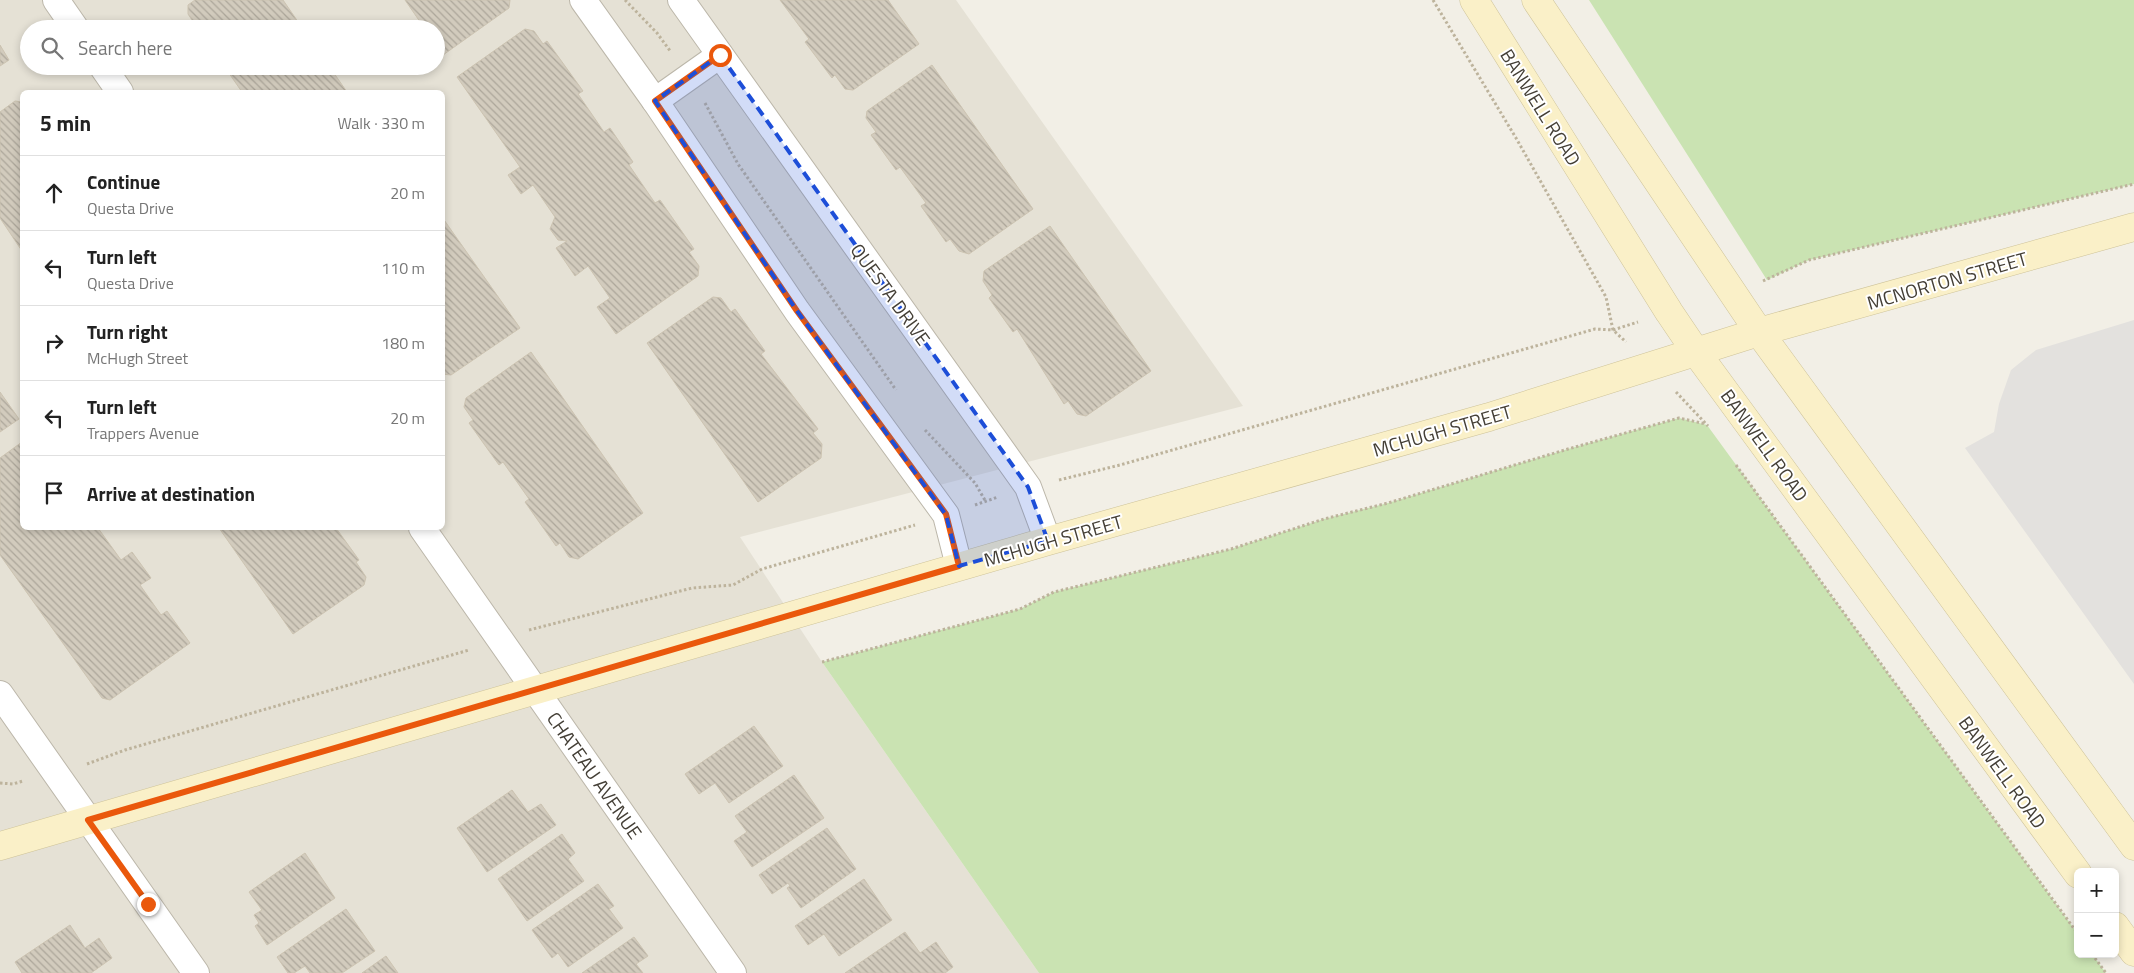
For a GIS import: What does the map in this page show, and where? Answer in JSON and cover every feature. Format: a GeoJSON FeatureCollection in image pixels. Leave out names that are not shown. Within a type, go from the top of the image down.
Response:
{"type":"FeatureCollection","features":[{"type":"Feature","properties":{"kind":"main road","name":"BANWELL ROAD"},"geometry":{"type":"LineString","coordinates":[[1474,0],[1696,352],[2074,869]]}},
{"type":"Feature","properties":{"kind":"main road"},"geometry":{"type":"LineString","coordinates":[[1536,0],[1759,332],[2134,846]]}},
{"type":"Feature","properties":{"kind":"main road","name":"MCNORTON STREET"},"geometry":{"type":"LineString","coordinates":[[1759,332],[2134,227]]}},
{"type":"Feature","properties":{"kind":"main road","name":"MCHUGH STREET"},"geometry":{"type":"LineString","coordinates":[[0,846],[959,566],[1489,417],[1759,332]]}},
{"type":"Feature","properties":{"kind":"main road"},"geometry":{"type":"LineString","coordinates":[[2119,931],[2134,952]]}},
{"type":"Feature","properties":{"kind":"street"},"geometry":{"type":"LineString","coordinates":[[56,0],[70,20]]}},
{"type":"Feature","properties":{"kind":"street"},"geometry":{"type":"LineString","coordinates":[[583,0],[655,101],[797,311],[946,514],[959,566]]}},
{"type":"Feature","properties":{"kind":"street","name":"QUESTA DRIVE"},"geometry":{"type":"LineString","coordinates":[[681,0],[1028,487],[1048,541]]}},
{"type":"Feature","properties":{"kind":"street"},"geometry":{"type":"LineString","coordinates":[[655,101],[720,55]]}},
{"type":"Feature","properties":{"kind":"street"},"geometry":{"type":"LineString","coordinates":[[108,75],[119,90]]}},
{"type":"Feature","properties":{"kind":"street","name":"CHATEAU AVENUE"},"geometry":{"type":"LineString","coordinates":[[423,530],[733,973]]}},
{"type":"Feature","properties":{"kind":"street"},"geometry":{"type":"LineString","coordinates":[[0,694],[196,973]]}},
{"type":"Feature","properties":{"kind":"path"},"geometry":{"type":"LineString","coordinates":[[625,0],[657,33]]}},
{"type":"Feature","properties":{"kind":"path"},"geometry":{"type":"LineString","coordinates":[[1050,482],[1129,463],[1594,329],[1613,330],[1606,297],[1516,138],[1433,0]]}},
{"type":"Feature","properties":{"kind":"path"},"geometry":{"type":"LineString","coordinates":[[718,124],[738,164],[900,395]]}},
{"type":"Feature","properties":{"kind":"path"},"geometry":{"type":"LineString","coordinates":[[1767,280],[1809,260],[2134,184]]}},
{"type":"Feature","properties":{"kind":"path"},"geometry":{"type":"LineString","coordinates":[[822,662],[1020,609],[1054,592],[1231,549],[1324,519],[1388,503],[1679,418],[1707,425],[1713,433]]}},
{"type":"Feature","properties":{"kind":"path"},"geometry":{"type":"LineString","coordinates":[[922,427],[975,483],[986,502]]}},
{"type":"Feature","properties":{"kind":"path"},"geometry":{"type":"LineString","coordinates":[[1736,464],[2074,929]]}},
{"type":"Feature","properties":{"kind":"path"},"geometry":{"type":"LineString","coordinates":[[539,628],[692,588],[733,585],[762,569],[905,528]]}},
{"type":"Feature","properties":{"kind":"path"},"geometry":{"type":"LineString","coordinates":[[97,762],[125,750],[455,654]]}},
{"type":"Feature","properties":{"kind":"path"},"geometry":{"type":"LineString","coordinates":[[0,783],[13,784]]}},
{"type":"Feature","properties":{"kind":"path"},"geometry":{"type":"LineString","coordinates":[[2095,958],[2106,973]]}},
{"type":"Feature","properties":{"kind":"highlighted area"},"geometry":{"type":"Polygon","coordinates":[[[720,55],[1028,487],[1048,541],[959,566],[946,515],[797,311],[655,101],[720,55]]]}},
{"type":"Feature","properties":{"kind":"shaded area"},"geometry":{"type":"Polygon","coordinates":[[[0,0],[956,0],[1243,406],[740,537],[822,662],[1039,973],[0,973],[0,0]]]}},
{"type":"Feature","properties":{"kind":"shaded area"},"geometry":{"type":"Polygon","coordinates":[[[2134,320],[2134,684],[1965,448],[1994,432],[1999,404],[2011,370],[2036,350],[2134,320]]]}},
{"type":"Feature","properties":{"kind":"green space"},"geometry":{"type":"Polygon","coordinates":[[[1589,0],[2134,0],[2134,184],[1809,260],[1767,280],[1589,0]]]}},
{"type":"Feature","properties":{"kind":"green space"},"geometry":{"type":"Polygon","coordinates":[[[1679,418],[1707,425],[2074,929],[2074,958],[2095,958],[2106,973],[1039,973],[822,662],[1020,609],[1054,592],[1231,549],[1324,519],[1388,503],[1679,418]]]}},
{"type":"Feature","properties":{"kind":"building"},"geometry":{"type":"Polygon","coordinates":[[[195,0],[283,0],[297,20],[192,20],[188,14],[188,5],[195,0]]]}},
{"type":"Feature","properties":{"kind":"building"},"geometry":{"type":"Polygon","coordinates":[[[405,0],[510,0],[509,8],[445,54],[445,20],[419,20],[405,0]]]}},
{"type":"Feature","properties":{"kind":"building"},"geometry":{"type":"Polygon","coordinates":[[[780,0],[888,0],[919,44],[853,90],[845,89],[835,75],[832,78],[805,42],[809,39],[780,0]]]}},
{"type":"Feature","properties":{"kind":"building"},"geometry":{"type":"Polygon","coordinates":[[[525,29],[534,31],[543,44],[547,41],[583,91],[578,94],[604,132],[610,128],[633,162],[629,165],[655,203],[660,200],[694,249],[689,252],[699,266],[698,276],[616,334],[597,307],[610,298],[588,266],[575,276],[556,248],[567,241],[558,240],[550,229],[555,217],[533,185],[521,194],[508,175],[520,167],[457,77],[525,29]]]}},
{"type":"Feature","properties":{"kind":"building"},"geometry":{"type":"Polygon","coordinates":[[[0,45],[9,60],[0,66],[0,45]]]}},
{"type":"Feature","properties":{"kind":"building"},"geometry":{"type":"Polygon","coordinates":[[[932,65],[1033,209],[969,254],[959,251],[950,239],[946,242],[921,206],[926,203],[900,167],[896,170],[871,135],[876,132],[866,118],[867,111],[932,65]]]}},
{"type":"Feature","properties":{"kind":"building"},"geometry":{"type":"Polygon","coordinates":[[[230,75],[335,75],[346,90],[241,90],[230,75]]]}},
{"type":"Feature","properties":{"kind":"building"},"geometry":{"type":"Polygon","coordinates":[[[15,101],[20,102],[20,248],[0,218],[0,112],[15,101]]]}},
{"type":"Feature","properties":{"kind":"building"},"geometry":{"type":"Polygon","coordinates":[[[445,221],[520,328],[451,375],[445,374],[445,221]]]}},
{"type":"Feature","properties":{"kind":"building"},"geometry":{"type":"Polygon","coordinates":[[[1050,226],[1151,371],[1086,416],[1077,414],[1068,401],[1064,404],[1017,329],[1013,332],[989,298],[992,295],[983,281],[984,271],[1050,226]]]}},
{"type":"Feature","properties":{"kind":"building"},"geometry":{"type":"Polygon","coordinates":[[[713,297],[721,298],[731,312],[735,309],[765,351],[761,354],[818,429],[813,433],[822,444],[821,458],[758,502],[647,343],[713,297]]]}},
{"type":"Feature","properties":{"kind":"building"},"geometry":{"type":"Polygon","coordinates":[[[531,352],[643,513],[578,559],[569,557],[560,543],[556,546],[525,502],[529,499],[503,462],[499,465],[469,423],[473,420],[464,407],[466,398],[531,352]]]}},
{"type":"Feature","properties":{"kind":"building"},"geometry":{"type":"Polygon","coordinates":[[[0,392],[19,419],[0,432],[0,392]]]}},
{"type":"Feature","properties":{"kind":"building"},"geometry":{"type":"Polygon","coordinates":[[[20,443],[20,530],[99,530],[121,560],[132,552],[151,578],[140,585],[161,615],[167,611],[190,643],[110,700],[102,698],[0,555],[0,458],[20,443]]]}},
{"type":"Feature","properties":{"kind":"building"},"geometry":{"type":"Polygon","coordinates":[[[220,530],[337,530],[359,560],[356,562],[366,577],[364,585],[293,634],[220,530]]]}},
{"type":"Feature","properties":{"kind":"building"},"geometry":{"type":"Polygon","coordinates":[[[754,726],[783,766],[729,803],[715,783],[699,794],[685,774],[754,726]]]}},
{"type":"Feature","properties":{"kind":"building"},"geometry":{"type":"Polygon","coordinates":[[[794,775],[824,818],[752,867],[734,841],[747,832],[735,816],[794,775]]]}},
{"type":"Feature","properties":{"kind":"building"},"geometry":{"type":"Polygon","coordinates":[[[512,790],[528,812],[541,804],[556,825],[487,872],[457,828],[512,790]]]}},
{"type":"Feature","properties":{"kind":"building"},"geometry":{"type":"Polygon","coordinates":[[[827,828],[856,869],[801,908],[787,888],[790,886],[788,883],[772,894],[759,875],[827,828]]]}},
{"type":"Feature","properties":{"kind":"building"},"geometry":{"type":"Polygon","coordinates":[[[562,834],[575,853],[568,859],[584,881],[527,921],[498,879],[562,834]]]}},
{"type":"Feature","properties":{"kind":"building"},"geometry":{"type":"Polygon","coordinates":[[[305,853],[335,898],[267,945],[255,926],[259,923],[254,915],[262,910],[249,892],[305,853]]]}},
{"type":"Feature","properties":{"kind":"building"},"geometry":{"type":"Polygon","coordinates":[[[864,879],[892,920],[839,956],[824,934],[808,945],[795,926],[864,879]]]}},
{"type":"Feature","properties":{"kind":"building"},"geometry":{"type":"Polygon","coordinates":[[[598,884],[614,906],[609,909],[623,928],[568,967],[558,953],[552,958],[532,930],[598,884]]]}},
{"type":"Feature","properties":{"kind":"building"},"geometry":{"type":"Polygon","coordinates":[[[346,909],[375,951],[342,973],[310,973],[305,966],[294,973],[288,973],[277,957],[346,909]]]}},
{"type":"Feature","properties":{"kind":"building"},"geometry":{"type":"Polygon","coordinates":[[[70,925],[85,948],[99,938],[112,958],[91,973],[22,973],[15,962],[70,925]]]}},
{"type":"Feature","properties":{"kind":"building"},"geometry":{"type":"Polygon","coordinates":[[[905,932],[920,953],[936,942],[953,967],[945,973],[845,973],[905,932]]]}},
{"type":"Feature","properties":{"kind":"building"},"geometry":{"type":"Polygon","coordinates":[[[634,937],[648,956],[636,964],[643,973],[582,973],[634,937]]]}},
{"type":"Feature","properties":{"kind":"building"},"geometry":{"type":"Polygon","coordinates":[[[386,956],[398,973],[362,973],[386,956]]]}},
{"type":"Feature","properties":{"kind":"route"},"geometry":{"type":"LineString","coordinates":[[148,904],[88,820],[959,566],[946,514],[797,311],[655,101],[720,55]]}}]}
